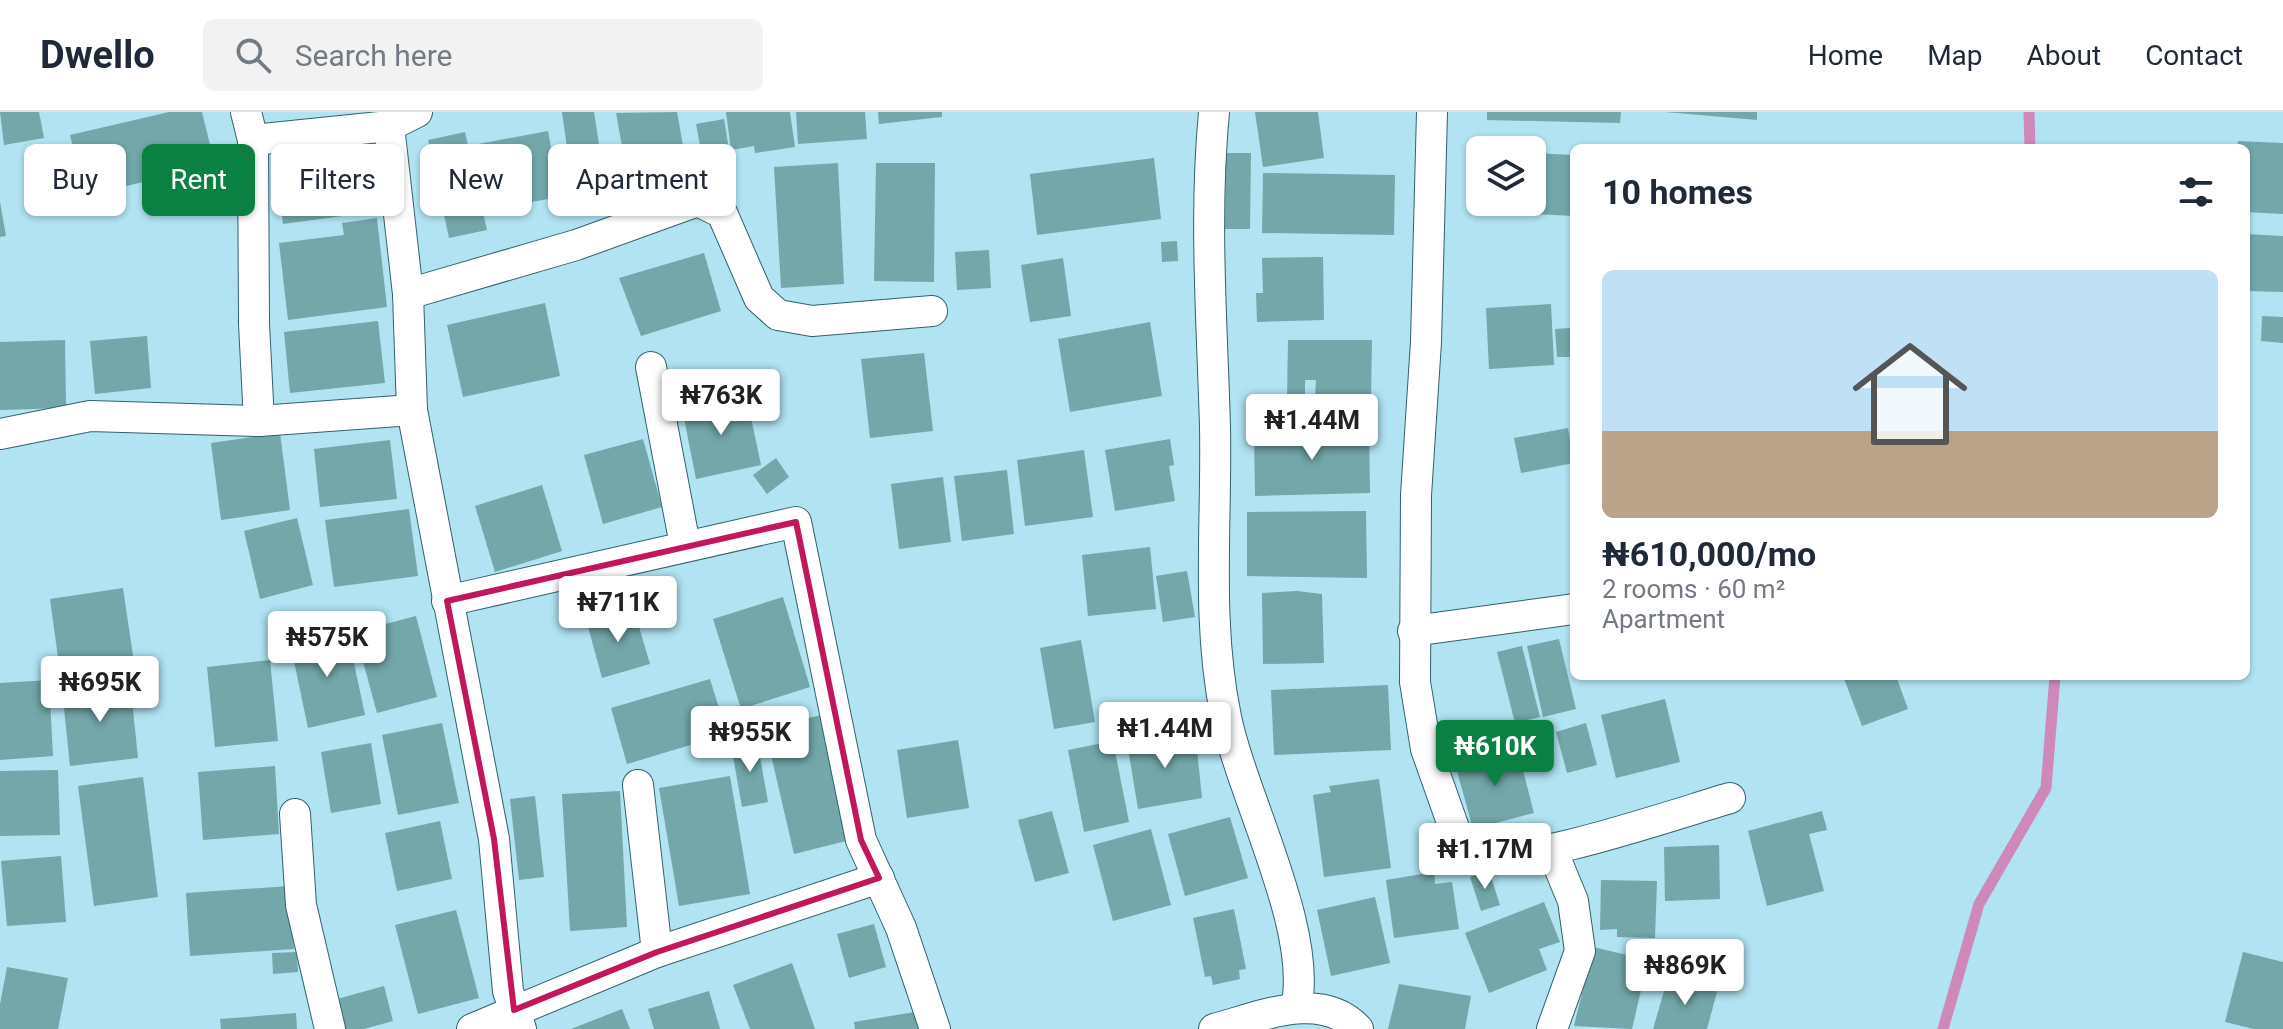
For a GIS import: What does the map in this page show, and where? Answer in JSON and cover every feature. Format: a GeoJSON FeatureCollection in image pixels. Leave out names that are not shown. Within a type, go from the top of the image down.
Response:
{"type":"FeatureCollection","features":[{"type":"Feature","properties":{"kind":"street"},"geometry":{"type":"LineString","coordinates":[[259,421],[250,126],[389,126],[417,112]]}},
{"type":"Feature","properties":{"kind":"street"},"geometry":{"type":"LineString","coordinates":[[1214,112],[1208,255],[1215,429],[1213,618],[1226,718],[1294,936],[1302,984],[1296,1008]]}},
{"type":"Feature","properties":{"kind":"street"},"geometry":{"type":"LineString","coordinates":[[1432,112],[1413,631],[1415,682],[1426,749],[1460,845],[1470,855],[1492,857],[1552,850],[1730,798]]}},
{"type":"Feature","properties":{"kind":"street"},"geometry":{"type":"LineString","coordinates":[[389,126],[408,294],[412,410],[494,839],[508,991],[518,1019]]}},
{"type":"Feature","properties":{"kind":"street"},"geometry":{"type":"LineString","coordinates":[[408,294],[576,245],[698,201],[722,213],[759,298],[778,315],[812,321],[932,311]]}},
{"type":"Feature","properties":{"kind":"street"},"geometry":{"type":"LineString","coordinates":[[651,367],[685,545]]}},
{"type":"Feature","properties":{"kind":"street"},"geometry":{"type":"LineString","coordinates":[[0,434],[90,416],[259,421],[412,410]]}},
{"type":"Feature","properties":{"kind":"street"},"geometry":{"type":"LineString","coordinates":[[447,601],[796,522],[861,840],[901,928],[935,1029]]}},
{"type":"Feature","properties":{"kind":"street"},"geometry":{"type":"LineString","coordinates":[[1413,631],[1570,610]]}},
{"type":"Feature","properties":{"kind":"street"},"geometry":{"type":"LineString","coordinates":[[638,785],[657,952]]}},
{"type":"Feature","properties":{"kind":"street"},"geometry":{"type":"LineString","coordinates":[[295,814],[301,905],[330,1029]]}},
{"type":"Feature","properties":{"kind":"street"},"geometry":{"type":"LineString","coordinates":[[1552,850],[1573,901],[1580,951],[1552,1029]]}},
{"type":"Feature","properties":{"kind":"street"},"geometry":{"type":"LineString","coordinates":[[472,1029],[518,1019],[657,952],[879,878]]}},
{"type":"Feature","properties":{"kind":"street"},"geometry":{"type":"LineString","coordinates":[[1214,1029],[1296,1008],[1333,1010],[1358,1029]]}},
{"type":"Feature","properties":{"kind":"highlighted area"},"geometry":{"type":"Polygon","coordinates":[[[796,522],[861,840],[879,878],[657,952],[514,1010],[494,839],[447,601],[796,522]]]}},
{"type":"Feature","properties":{"kind":"building"},"geometry":{"type":"Polygon","coordinates":[[[0,112],[39,112],[44,138],[4,145],[0,112]]]}},
{"type":"Feature","properties":{"kind":"building"},"geometry":{"type":"Polygon","coordinates":[[[169,112],[202,112],[210,144],[142,144],[142,182],[126,186],[126,144],[72,144],[70,135],[169,112]]]}},
{"type":"Feature","properties":{"kind":"building"},"geometry":{"type":"Polygon","coordinates":[[[562,112],[594,112],[599,144],[566,144],[562,112]]]}},
{"type":"Feature","properties":{"kind":"building"},"geometry":{"type":"Polygon","coordinates":[[[677,112],[683,144],[622,144],[616,113],[677,112]]]}},
{"type":"Feature","properties":{"kind":"building"},"geometry":{"type":"Polygon","coordinates":[[[726,112],[790,112],[795,147],[755,153],[754,146],[736,149],[736,144],[730,144],[726,112]]]}},
{"type":"Feature","properties":{"kind":"building"},"geometry":{"type":"Polygon","coordinates":[[[796,112],[865,112],[867,139],[798,144],[796,112]]]}},
{"type":"Feature","properties":{"kind":"building"},"geometry":{"type":"Polygon","coordinates":[[[878,112],[942,112],[942,117],[879,124],[878,112]]]}},
{"type":"Feature","properties":{"kind":"building"},"geometry":{"type":"Polygon","coordinates":[[[1255,112],[1318,112],[1324,158],[1263,167],[1255,112]]]}},
{"type":"Feature","properties":{"kind":"building"},"geometry":{"type":"Polygon","coordinates":[[[1487,112],[1621,112],[1620,123],[1487,120],[1487,112]]]}},
{"type":"Feature","properties":{"kind":"building"},"geometry":{"type":"Polygon","coordinates":[[[1665,112],[1757,112],[1757,120],[1665,112]]]}},
{"type":"Feature","properties":{"kind":"building"},"geometry":{"type":"Polygon","coordinates":[[[724,119],[728,144],[700,144],[696,124],[724,119]]]}},
{"type":"Feature","properties":{"kind":"building"},"geometry":{"type":"Polygon","coordinates":[[[548,131],[548,199],[532,202],[532,144],[478,144],[548,131]]]}},
{"type":"Feature","properties":{"kind":"building"},"geometry":{"type":"Polygon","coordinates":[[[465,132],[468,144],[429,144],[428,140],[465,132]]]}},
{"type":"Feature","properties":{"kind":"building"},"geometry":{"type":"Polygon","coordinates":[[[2238,141],[2283,143],[2283,214],[2250,212],[2250,144],[2238,144],[2238,141]]]}},
{"type":"Feature","properties":{"kind":"building"},"geometry":{"type":"Polygon","coordinates":[[[1226,153],[1251,153],[1250,229],[1225,229],[1226,153]]]}},
{"type":"Feature","properties":{"kind":"building"},"geometry":{"type":"Polygon","coordinates":[[[1546,154],[1570,155],[1570,216],[1546,215],[1546,154]]]}},
{"type":"Feature","properties":{"kind":"building"},"geometry":{"type":"Polygon","coordinates":[[[1154,158],[1161,219],[1037,235],[1030,174],[1154,158]]]}},
{"type":"Feature","properties":{"kind":"building"},"geometry":{"type":"Polygon","coordinates":[[[838,163],[844,284],[781,288],[774,167],[838,163]]]}},
{"type":"Feature","properties":{"kind":"building"},"geometry":{"type":"Polygon","coordinates":[[[876,163],[935,163],[934,282],[874,281],[876,163]]]}},
{"type":"Feature","properties":{"kind":"building"},"geometry":{"type":"Polygon","coordinates":[[[1263,173],[1395,175],[1394,235],[1262,233],[1263,173]]]}},
{"type":"Feature","properties":{"kind":"building"},"geometry":{"type":"Polygon","coordinates":[[[0,202],[6,236],[0,237],[0,202]]]}},
{"type":"Feature","properties":{"kind":"building"},"geometry":{"type":"Polygon","coordinates":[[[282,216],[343,216],[283,224],[282,216]]]}},
{"type":"Feature","properties":{"kind":"building"},"geometry":{"type":"Polygon","coordinates":[[[444,216],[484,216],[487,230],[449,238],[444,216]]]}},
{"type":"Feature","properties":{"kind":"building"},"geometry":{"type":"Polygon","coordinates":[[[377,218],[387,307],[288,320],[279,243],[344,235],[342,223],[377,218]]]}},
{"type":"Feature","properties":{"kind":"building"},"geometry":{"type":"Polygon","coordinates":[[[2250,234],[2283,236],[2283,292],[2250,291],[2250,234]]]}},
{"type":"Feature","properties":{"kind":"building"},"geometry":{"type":"Polygon","coordinates":[[[1177,241],[1178,261],[1162,262],[1161,242],[1177,241]]]}},
{"type":"Feature","properties":{"kind":"building"},"geometry":{"type":"Polygon","coordinates":[[[989,250],[991,288],[957,290],[955,252],[989,250]]]}},
{"type":"Feature","properties":{"kind":"building"},"geometry":{"type":"Polygon","coordinates":[[[704,253],[721,311],[641,336],[619,278],[704,253]]]}},
{"type":"Feature","properties":{"kind":"building"},"geometry":{"type":"Polygon","coordinates":[[[1323,257],[1324,320],[1257,322],[1256,293],[1263,293],[1262,258],[1323,257]]]}},
{"type":"Feature","properties":{"kind":"building"},"geometry":{"type":"Polygon","coordinates":[[[1063,258],[1071,316],[1030,322],[1021,265],[1063,258]]]}},
{"type":"Feature","properties":{"kind":"building"},"geometry":{"type":"Polygon","coordinates":[[[545,303],[560,376],[463,397],[447,325],[545,303]]]}},
{"type":"Feature","properties":{"kind":"building"},"geometry":{"type":"Polygon","coordinates":[[[1551,304],[1554,365],[1489,369],[1486,308],[1551,304]]]}},
{"type":"Feature","properties":{"kind":"building"},"geometry":{"type":"Polygon","coordinates":[[[2262,316],[2283,317],[2283,343],[2261,341],[2262,316]]]}},
{"type":"Feature","properties":{"kind":"building"},"geometry":{"type":"Polygon","coordinates":[[[378,321],[385,383],[290,393],[284,332],[378,321]]]}},
{"type":"Feature","properties":{"kind":"building"},"geometry":{"type":"Polygon","coordinates":[[[1150,322],[1162,396],[1070,412],[1058,339],[1150,322]]]}},
{"type":"Feature","properties":{"kind":"building"},"geometry":{"type":"Polygon","coordinates":[[[1570,328],[1570,357],[1557,357],[1555,329],[1570,328]]]}},
{"type":"Feature","properties":{"kind":"building"},"geometry":{"type":"Polygon","coordinates":[[[147,336],[151,388],[95,394],[90,341],[147,336]]]}},
{"type":"Feature","properties":{"kind":"building"},"geometry":{"type":"Polygon","coordinates":[[[65,340],[66,408],[0,410],[0,342],[65,340]]]}},
{"type":"Feature","properties":{"kind":"building"},"geometry":{"type":"Polygon","coordinates":[[[1288,340],[1372,340],[1371,398],[1315,397],[1316,380],[1305,380],[1305,399],[1287,398],[1288,340]]]}},
{"type":"Feature","properties":{"kind":"building"},"geometry":{"type":"Polygon","coordinates":[[[924,353],[933,431],[870,438],[861,359],[924,353]]]}},
{"type":"Feature","properties":{"kind":"building"},"geometry":{"type":"Polygon","coordinates":[[[746,394],[761,465],[696,479],[682,408],[746,394]]]}},
{"type":"Feature","properties":{"kind":"building"},"geometry":{"type":"Polygon","coordinates":[[[1568,428],[1570,464],[1521,473],[1514,438],[1568,428]]]}},
{"type":"Feature","properties":{"kind":"building"},"geometry":{"type":"Polygon","coordinates":[[[1369,429],[1370,493],[1255,496],[1254,432],[1369,429]]]}},
{"type":"Feature","properties":{"kind":"building"},"geometry":{"type":"Polygon","coordinates":[[[280,433],[290,510],[221,520],[211,443],[280,433]]]}},
{"type":"Feature","properties":{"kind":"building"},"geometry":{"type":"Polygon","coordinates":[[[643,439],[662,507],[603,524],[584,455],[643,439]]]}},
{"type":"Feature","properties":{"kind":"building"},"geometry":{"type":"Polygon","coordinates":[[[1170,439],[1174,465],[1169,466],[1175,501],[1115,511],[1105,450],[1170,439]]]}},
{"type":"Feature","properties":{"kind":"building"},"geometry":{"type":"Polygon","coordinates":[[[390,440],[397,499],[320,507],[314,449],[390,440]]]}},
{"type":"Feature","properties":{"kind":"building"},"geometry":{"type":"Polygon","coordinates":[[[1084,450],[1093,517],[1025,526],[1017,460],[1084,450]]]}},
{"type":"Feature","properties":{"kind":"building"},"geometry":{"type":"Polygon","coordinates":[[[776,458],[789,477],[767,494],[753,475],[776,458]]]}},
{"type":"Feature","properties":{"kind":"building"},"geometry":{"type":"Polygon","coordinates":[[[1007,470],[1014,534],[962,541],[954,476],[1007,470]]]}},
{"type":"Feature","properties":{"kind":"building"},"geometry":{"type":"Polygon","coordinates":[[[943,477],[951,542],[899,549],[891,484],[943,477]]]}},
{"type":"Feature","properties":{"kind":"building"},"geometry":{"type":"Polygon","coordinates":[[[542,485],[562,551],[495,572],[475,506],[542,485]]]}},
{"type":"Feature","properties":{"kind":"building"},"geometry":{"type":"Polygon","coordinates":[[[409,509],[418,576],[334,587],[325,520],[409,509]]]}},
{"type":"Feature","properties":{"kind":"building"},"geometry":{"type":"Polygon","coordinates":[[[1366,511],[1367,578],[1247,576],[1247,512],[1366,511]]]}},
{"type":"Feature","properties":{"kind":"building"},"geometry":{"type":"Polygon","coordinates":[[[297,518],[313,585],[260,599],[244,531],[297,518]]]}},
{"type":"Feature","properties":{"kind":"building"},"geometry":{"type":"Polygon","coordinates":[[[1150,547],[1156,609],[1088,616],[1082,555],[1150,547]]]}},
{"type":"Feature","properties":{"kind":"building"},"geometry":{"type":"Polygon","coordinates":[[[1187,571],[1195,617],[1163,622],[1156,576],[1187,571]]]}},
{"type":"Feature","properties":{"kind":"building"},"geometry":{"type":"Polygon","coordinates":[[[123,588],[135,669],[61,679],[50,599],[123,588]]]}},
{"type":"Feature","properties":{"kind":"building"},"geometry":{"type":"Polygon","coordinates":[[[1297,591],[1322,594],[1324,663],[1263,664],[1262,593],[1297,591]]]}},
{"type":"Feature","properties":{"kind":"building"},"geometry":{"type":"Polygon","coordinates":[[[783,597],[810,687],[741,709],[713,619],[783,597]]]}},
{"type":"Feature","properties":{"kind":"building"},"geometry":{"type":"Polygon","coordinates":[[[634,610],[650,664],[602,678],[587,623],[634,610]]]}},
{"type":"Feature","properties":{"kind":"building"},"geometry":{"type":"Polygon","coordinates":[[[416,616],[437,697],[377,713],[355,632],[416,616]]]}},
{"type":"Feature","properties":{"kind":"building"},"geometry":{"type":"Polygon","coordinates":[[[347,630],[365,715],[308,728],[290,642],[347,630]]]}},
{"type":"Feature","properties":{"kind":"building"},"geometry":{"type":"Polygon","coordinates":[[[1559,639],[1576,709],[1543,717],[1527,646],[1559,639]]]}},
{"type":"Feature","properties":{"kind":"building"},"geometry":{"type":"Polygon","coordinates":[[[1081,640],[1095,722],[1054,729],[1040,648],[1081,640]]]}},
{"type":"Feature","properties":{"kind":"building"},"geometry":{"type":"Polygon","coordinates":[[[1522,646],[1540,717],[1515,723],[1497,652],[1522,646]]]}},
{"type":"Feature","properties":{"kind":"building"},"geometry":{"type":"Polygon","coordinates":[[[270,660],[278,741],[215,747],[207,667],[270,660]]]}},
{"type":"Feature","properties":{"kind":"building"},"geometry":{"type":"Polygon","coordinates":[[[710,679],[727,734],[627,764],[611,708],[710,679]]]}},
{"type":"Feature","properties":{"kind":"building"},"geometry":{"type":"Polygon","coordinates":[[[49,680],[53,756],[0,760],[0,683],[49,680]]]}},
{"type":"Feature","properties":{"kind":"building"},"geometry":{"type":"Polygon","coordinates":[[[1845,680],[1897,680],[1908,709],[1862,726],[1845,680]]]}},
{"type":"Feature","properties":{"kind":"building"},"geometry":{"type":"Polygon","coordinates":[[[130,681],[138,758],[70,766],[62,689],[130,681]]]}},
{"type":"Feature","properties":{"kind":"building"},"geometry":{"type":"Polygon","coordinates":[[[1388,685],[1391,750],[1274,755],[1271,690],[1388,685]]]}},
{"type":"Feature","properties":{"kind":"building"},"geometry":{"type":"Polygon","coordinates":[[[1665,699],[1680,762],[1616,778],[1601,715],[1665,699]]]}},
{"type":"Feature","properties":{"kind":"building"},"geometry":{"type":"Polygon","coordinates":[[[821,715],[850,840],[794,854],[765,729],[821,715]]]}},
{"type":"Feature","properties":{"kind":"building"},"geometry":{"type":"Polygon","coordinates":[[[442,723],[459,803],[398,815],[382,735],[442,723]]]}},
{"type":"Feature","properties":{"kind":"building"},"geometry":{"type":"Polygon","coordinates":[[[1586,723],[1597,765],[1567,773],[1556,732],[1586,723]]]}},
{"type":"Feature","properties":{"kind":"building"},"geometry":{"type":"Polygon","coordinates":[[[1195,731],[1202,798],[1138,809],[1127,742],[1195,731]]]}},
{"type":"Feature","properties":{"kind":"building"},"geometry":{"type":"Polygon","coordinates":[[[757,740],[768,802],[742,807],[731,745],[757,740]]]}},
{"type":"Feature","properties":{"kind":"building"},"geometry":{"type":"Polygon","coordinates":[[[958,740],[969,808],[907,818],[897,750],[958,740]]]}},
{"type":"Feature","properties":{"kind":"building"},"geometry":{"type":"Polygon","coordinates":[[[1113,741],[1129,822],[1084,832],[1068,750],[1113,741]]]}},
{"type":"Feature","properties":{"kind":"building"},"geometry":{"type":"Polygon","coordinates":[[[371,743],[381,804],[331,813],[321,752],[371,743]]]}},
{"type":"Feature","properties":{"kind":"building"},"geometry":{"type":"Polygon","coordinates":[[[1517,747],[1534,813],[1473,829],[1455,764],[1517,747]]]}},
{"type":"Feature","properties":{"kind":"building"},"geometry":{"type":"Polygon","coordinates":[[[275,766],[279,834],[203,840],[198,772],[275,766]]]}},
{"type":"Feature","properties":{"kind":"building"},"geometry":{"type":"Polygon","coordinates":[[[58,770],[60,835],[0,836],[0,771],[58,770]]]}},
{"type":"Feature","properties":{"kind":"building"},"geometry":{"type":"Polygon","coordinates":[[[730,776],[750,894],[679,906],[659,788],[730,776]]]}},
{"type":"Feature","properties":{"kind":"building"},"geometry":{"type":"Polygon","coordinates":[[[143,777],[158,897],[94,906],[78,786],[143,777]]]}},
{"type":"Feature","properties":{"kind":"building"},"geometry":{"type":"Polygon","coordinates":[[[1379,779],[1391,868],[1324,877],[1313,795],[1331,792],[1329,786],[1379,779]]]}},
{"type":"Feature","properties":{"kind":"building"},"geometry":{"type":"Polygon","coordinates":[[[620,791],[627,927],[570,931],[562,794],[620,791]]]}},
{"type":"Feature","properties":{"kind":"building"},"geometry":{"type":"Polygon","coordinates":[[[535,796],[544,877],[519,880],[510,799],[535,796]]]}},
{"type":"Feature","properties":{"kind":"building"},"geometry":{"type":"Polygon","coordinates":[[[1052,811],[1069,873],[1035,882],[1018,820],[1052,811]]]}},
{"type":"Feature","properties":{"kind":"building"},"geometry":{"type":"Polygon","coordinates":[[[1822,811],[1827,830],[1809,834],[1824,891],[1767,906],[1748,831],[1822,811]]]}},
{"type":"Feature","properties":{"kind":"building"},"geometry":{"type":"Polygon","coordinates":[[[1230,817],[1248,878],[1185,896],[1168,834],[1230,817]]]}},
{"type":"Feature","properties":{"kind":"building"},"geometry":{"type":"Polygon","coordinates":[[[440,821],[452,879],[397,891],[385,833],[440,821]]]}},
{"type":"Feature","properties":{"kind":"building"},"geometry":{"type":"Polygon","coordinates":[[[1151,829],[1171,905],[1113,921],[1093,845],[1151,829]]]}},
{"type":"Feature","properties":{"kind":"building"},"geometry":{"type":"Polygon","coordinates":[[[1719,845],[1720,899],[1665,901],[1664,847],[1719,845]]]}},
{"type":"Feature","properties":{"kind":"building"},"geometry":{"type":"Polygon","coordinates":[[[61,856],[66,922],[7,926],[1,861],[61,856]]]}},
{"type":"Feature","properties":{"kind":"building"},"geometry":{"type":"Polygon","coordinates":[[[1489,871],[1500,905],[1481,911],[1470,877],[1489,871]]]}},
{"type":"Feature","properties":{"kind":"building"},"geometry":{"type":"Polygon","coordinates":[[[1434,872],[1435,884],[1452,882],[1459,929],[1394,938],[1386,880],[1434,872]]]}},
{"type":"Feature","properties":{"kind":"building"},"geometry":{"type":"Polygon","coordinates":[[[1601,880],[1657,881],[1655,938],[1617,937],[1617,929],[1600,930],[1601,880]]]}},
{"type":"Feature","properties":{"kind":"building"},"geometry":{"type":"Polygon","coordinates":[[[289,886],[294,949],[190,956],[186,893],[289,886]]]}},
{"type":"Feature","properties":{"kind":"building"},"geometry":{"type":"Polygon","coordinates":[[[1375,897],[1390,963],[1331,976],[1317,910],[1375,897]]]}},
{"type":"Feature","properties":{"kind":"building"},"geometry":{"type":"Polygon","coordinates":[[[1544,902],[1560,942],[1539,949],[1547,970],[1489,993],[1465,933],[1544,902]]]}},
{"type":"Feature","properties":{"kind":"building"},"geometry":{"type":"Polygon","coordinates":[[[1234,909],[1246,969],[1239,970],[1240,979],[1213,985],[1211,976],[1205,977],[1193,918],[1234,909]]]}},
{"type":"Feature","properties":{"kind":"building"},"geometry":{"type":"Polygon","coordinates":[[[456,910],[479,998],[418,1014],[395,925],[456,910]]]}},
{"type":"Feature","properties":{"kind":"building"},"geometry":{"type":"Polygon","coordinates":[[[874,924],[886,967],[849,978],[837,934],[874,924]]]}},
{"type":"Feature","properties":{"kind":"building"},"geometry":{"type":"Polygon","coordinates":[[[1593,947],[1648,960],[1632,1029],[1574,1026],[1593,947]]]}},
{"type":"Feature","properties":{"kind":"building"},"geometry":{"type":"Polygon","coordinates":[[[297,952],[298,972],[273,974],[272,953],[297,952]]]}},
{"type":"Feature","properties":{"kind":"building"},"geometry":{"type":"Polygon","coordinates":[[[2243,952],[2283,962],[2283,1029],[2254,1029],[2225,1022],[2243,952]]]}},
{"type":"Feature","properties":{"kind":"building"},"geometry":{"type":"Polygon","coordinates":[[[792,963],[815,1029],[750,1029],[733,985],[792,963]]]}},
{"type":"Feature","properties":{"kind":"building"},"geometry":{"type":"Polygon","coordinates":[[[7,967],[68,978],[58,1029],[0,1029],[0,1004],[7,967]]]}},
{"type":"Feature","properties":{"kind":"building"},"geometry":{"type":"Polygon","coordinates":[[[1668,977],[1717,992],[1707,1029],[1653,1029],[1668,977]]]}},
{"type":"Feature","properties":{"kind":"building"},"geometry":{"type":"Polygon","coordinates":[[[1399,984],[1471,996],[1465,1029],[1388,1029],[1399,984]]]}},
{"type":"Feature","properties":{"kind":"building"},"geometry":{"type":"Polygon","coordinates":[[[384,986],[393,1021],[364,1029],[338,1029],[330,1001],[384,986]]]}},
{"type":"Feature","properties":{"kind":"building"},"geometry":{"type":"Polygon","coordinates":[[[709,991],[720,1029],[654,1029],[648,1009],[709,991]]]}},
{"type":"Feature","properties":{"kind":"building"},"geometry":{"type":"Polygon","coordinates":[[[622,1009],[630,1029],[571,1029],[622,1009]]]}},
{"type":"Feature","properties":{"kind":"building"},"geometry":{"type":"Polygon","coordinates":[[[927,1010],[930,1029],[855,1029],[854,1022],[927,1010]]]}},
{"type":"Feature","properties":{"kind":"building"},"geometry":{"type":"Polygon","coordinates":[[[296,1013],[297,1029],[221,1029],[220,1019],[296,1013]]]}},
{"type":"Feature","properties":{"kind":"waterway"},"geometry":{"type":"LineString","coordinates":[[2029,112],[2030,144]]}},
{"type":"Feature","properties":{"kind":"waterway"},"geometry":{"type":"LineString","coordinates":[[1943,1029],[1979,904],[2046,788],[2055,680]]}}]}
